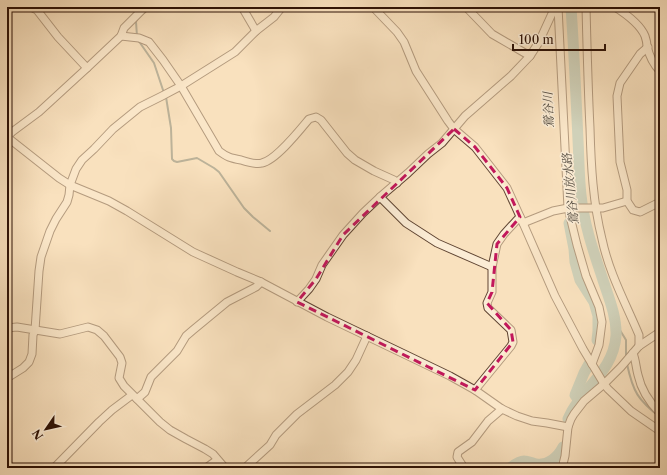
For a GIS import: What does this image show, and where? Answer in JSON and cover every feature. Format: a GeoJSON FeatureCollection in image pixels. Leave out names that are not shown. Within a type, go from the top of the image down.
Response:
{"type":"FeatureCollection","features":[{"type":"Feature","properties":{"kind":"street"},"geometry":{"type":"LineString","coordinates":[[31,7],[37,10],[58,37],[87,68]]}},
{"type":"Feature","properties":{"kind":"street"},"geometry":{"type":"LineString","coordinates":[[145,7],[124,28],[121,36],[39,112],[7,137],[59,178],[128,211],[193,252],[261,282],[297,302],[450,376],[475,390],[502,409],[532,421],[568,427]]}},
{"type":"Feature","properties":{"kind":"street"},"geometry":{"type":"LineString","coordinates":[[242,7],[256,31]]}},
{"type":"Feature","properties":{"kind":"street"},"geometry":{"type":"LineString","coordinates":[[7,378],[23,368],[29,362],[32,354],[41,257],[56,219],[67,202],[70,184],[76,169],[82,160],[113,129],[140,107],[181,86],[235,52],[256,31],[274,17],[282,7]]}},
{"type":"Feature","properties":{"kind":"street"},"geometry":{"type":"LineString","coordinates":[[373,7],[397,32],[404,42],[416,71],[448,121],[454,129],[475,147],[507,188],[555,296],[583,349],[608,390],[632,411],[660,431]]}},
{"type":"Feature","properties":{"kind":"street"},"geometry":{"type":"LineString","coordinates":[[466,7],[492,34],[530,56]]}},
{"type":"Feature","properties":{"kind":"street"},"geometry":{"type":"LineString","coordinates":[[297,302],[316,279],[322,265],[343,235],[380,197],[442,143],[465,116],[530,56],[539,42],[554,7]]}},
{"type":"Feature","properties":{"kind":"street"},"geometry":{"type":"LineString","coordinates":[[558,7],[570,208],[577,245],[586,276],[599,307],[602,322],[599,345],[593,366]]}},
{"type":"Feature","properties":{"kind":"street"},"geometry":{"type":"LineString","coordinates":[[586,7],[587,67],[595,208],[611,271],[639,335],[639,346]]}},
{"type":"Feature","properties":{"kind":"street"},"geometry":{"type":"LineString","coordinates":[[615,7],[622,11],[638,26],[645,36],[650,55],[656,67],[660,71]]}},
{"type":"Feature","properties":{"kind":"street"},"geometry":{"type":"LineString","coordinates":[[121,36],[137,37],[149,42],[181,86],[219,151],[226,157],[260,164],[267,162],[275,157],[309,119],[316,118],[320,120],[347,153],[355,160],[397,183]]}},
{"type":"Feature","properties":{"kind":"street"},"geometry":{"type":"LineString","coordinates":[[648,47],[640,54],[620,83],[616,96],[620,162],[627,190],[627,201],[633,210],[640,212],[660,202]]}},
{"type":"Feature","properties":{"kind":"street"},"geometry":{"type":"LineString","coordinates":[[380,197],[406,223],[437,243],[492,268]]}},
{"type":"Feature","properties":{"kind":"street"},"geometry":{"type":"LineString","coordinates":[[475,390],[513,342],[511,330],[488,308],[487,303],[492,292],[492,268],[497,244],[504,234],[516,221],[553,211],[570,208],[603,208],[627,201]]}},
{"type":"Feature","properties":{"kind":"street"},"geometry":{"type":"LineString","coordinates":[[54,468],[112,410],[146,392],[151,377],[176,351],[186,336],[227,302],[261,282]]}},
{"type":"Feature","properties":{"kind":"street"},"geometry":{"type":"LineString","coordinates":[[7,328],[18,327],[60,334],[88,327],[97,330],[104,336],[120,357],[122,363],[119,378],[124,386],[160,422],[170,430],[213,454],[224,468]]}},
{"type":"Feature","properties":{"kind":"street"},"geometry":{"type":"LineString","coordinates":[[562,468],[565,456],[568,427],[574,414],[584,401],[631,356],[639,346],[660,332]]}},
{"type":"Feature","properties":{"kind":"street"},"geometry":{"type":"LineString","coordinates":[[246,468],[270,445],[276,435],[297,414],[348,372],[356,360],[367,336]]}},
{"type":"Feature","properties":{"kind":"street"},"geometry":{"type":"LineString","coordinates":[[631,356],[635,358],[641,386],[654,407],[660,413]]}},
{"type":"Feature","properties":{"kind":"street"},"geometry":{"type":"LineString","coordinates":[[464,468],[457,457],[458,452],[472,442],[488,420],[502,409]]}},
{"type":"Feature","properties":{"kind":"street"},"geometry":{"type":"LineString","coordinates":[[206,468],[217,460]]}},
{"type":"Feature","properties":{"kind":"highlighted area"},"geometry":{"type":"Polygon","coordinates":[[[454,129],[475,147],[507,188],[520,217],[497,244],[492,292],[487,303],[511,330],[513,342],[475,390],[297,302],[316,279],[343,235],[454,129]]]}},
{"type":"Feature","properties":{"kind":"waterway"},"geometry":{"type":"LineString","coordinates":[[144,13],[151,7]]}},
{"type":"Feature","properties":{"kind":"waterway","name":"鶯谷川放水路"},"geometry":{"type":"LineString","coordinates":[[568,419],[574,408],[596,380],[609,360],[614,349],[616,336],[614,314],[589,237],[582,206],[579,175],[571,7]]}},
{"type":"Feature","properties":{"kind":"waterway"},"geometry":{"type":"LineString","coordinates":[[137,19],[137,36]]}},
{"type":"Feature","properties":{"kind":"waterway"},"geometry":{"type":"LineString","coordinates":[[138,40],[154,63],[164,93]]}},
{"type":"Feature","properties":{"kind":"waterway"},"geometry":{"type":"LineString","coordinates":[[166,97],[171,128],[172,159],[177,162],[197,158],[214,168],[219,172],[244,208],[270,231]]}},
{"type":"Feature","properties":{"kind":"waterway","name":"鶯谷川"},"geometry":{"type":"LineString","coordinates":[[569,223],[575,262],[580,280],[594,302],[598,316],[597,340]]}},
{"type":"Feature","properties":{"kind":"waterway"},"geometry":{"type":"LineString","coordinates":[[615,322],[626,340],[626,358]]}},
{"type":"Feature","properties":{"kind":"waterway","name":"鶯谷川"},"geometry":{"type":"LineString","coordinates":[[579,401],[575,395],[589,364]]}},
{"type":"Feature","properties":{"kind":"waterway"},"geometry":{"type":"LineString","coordinates":[[627,364],[634,389],[641,400],[660,417]]}},
{"type":"Feature","properties":{"kind":"waterway","name":"鶯谷川"},"geometry":{"type":"LineString","coordinates":[[510,468],[522,461],[545,464],[552,460],[563,447]]}}]}
